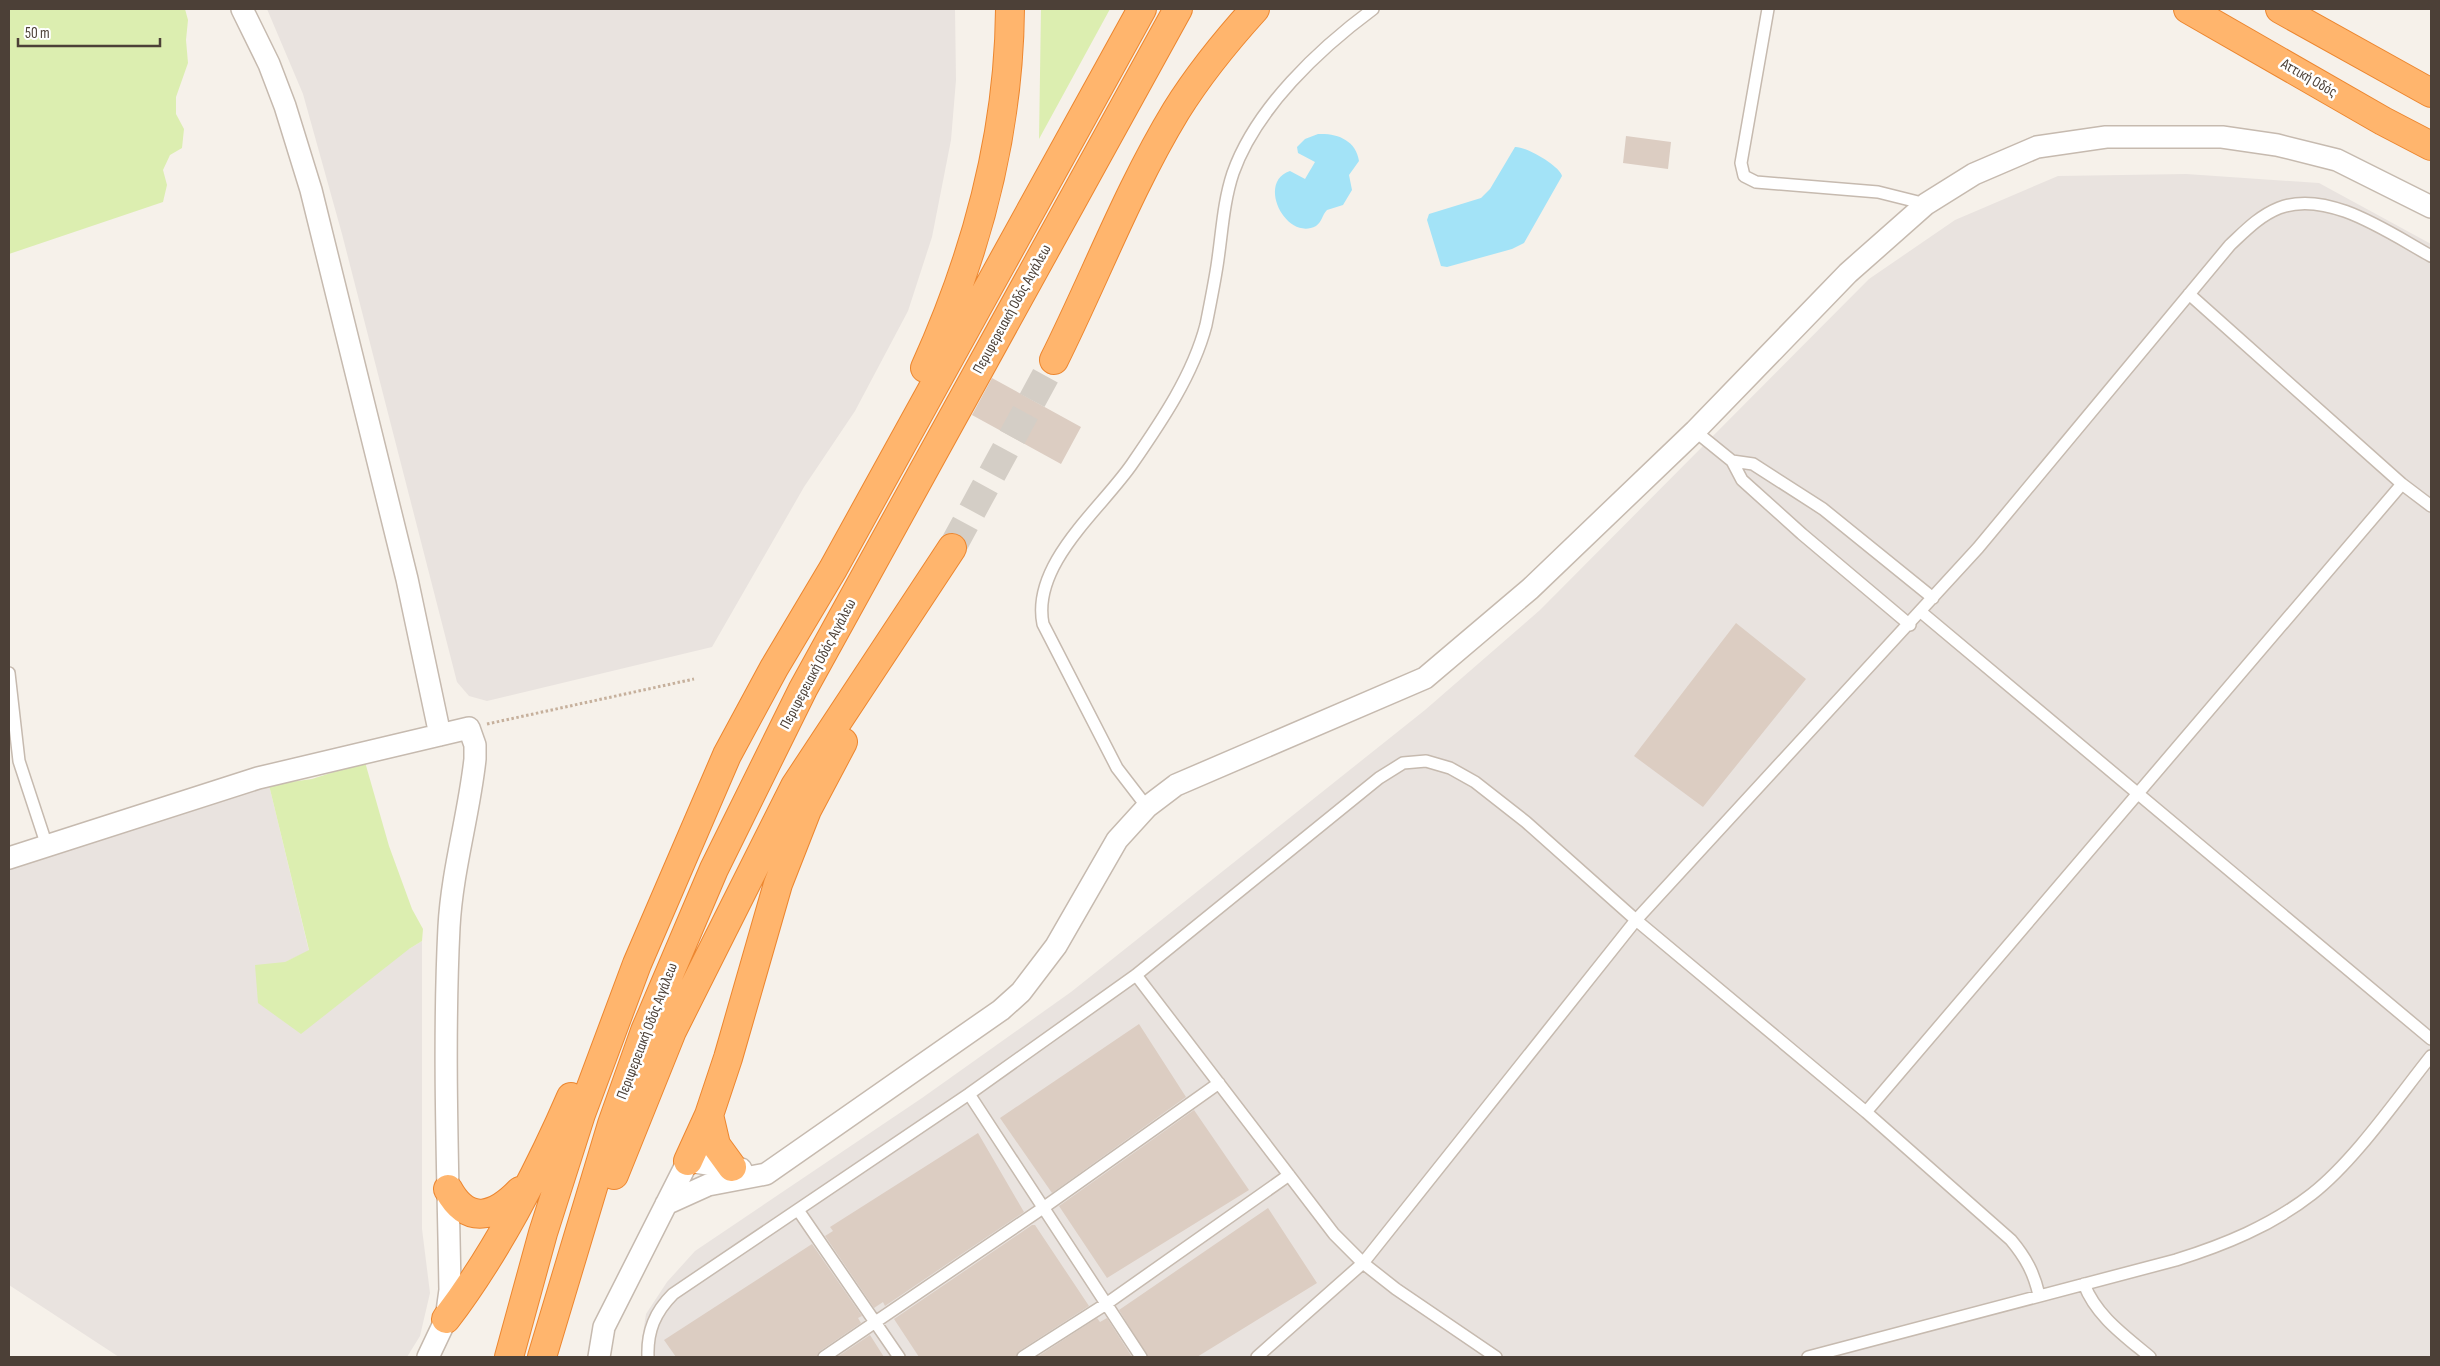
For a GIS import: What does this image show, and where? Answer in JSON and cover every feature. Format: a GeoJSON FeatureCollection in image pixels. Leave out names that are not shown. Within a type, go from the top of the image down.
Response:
{"type":"FeatureCollection","features":[{"type":"Feature","properties":{"kind":"highway"},"geometry":{"type":"LineString","coordinates":[[833,569],[850,520],[870,473],[920,380],[942,330],[979,227],[1001,131],[1007,87],[1010,9]]}},
{"type":"Feature","properties":{"kind":"highway","name":"Περιφερειακή Οδός Αιγάλεω"},"geometry":{"type":"LineString","coordinates":[[509,1357],[543,1233],[582,1114],[637,964],[728,755],[774,668],[833,569],[1142,9]]}},
{"type":"Feature","properties":{"kind":"highway","name":"Περιφερειακή Οδός Αιγάλεω"},"geometry":{"type":"LineString","coordinates":[[542,1357],[556,1304],[612,1124],[639,1050],[714,869],[803,689],[1178,9]]}},
{"type":"Feature","properties":{"kind":"highway"},"geometry":{"type":"LineString","coordinates":[[1054,360],[1136,188],[1176,111],[1224,44],[1255,9]]}},
{"type":"Feature","properties":{"kind":"highway","name":"Αττική Οδός"},"geometry":{"type":"LineString","coordinates":[[2188,9],[2383,121],[2431,146]]}},
{"type":"Feature","properties":{"kind":"highway"},"geometry":{"type":"LineString","coordinates":[[2280,9],[2431,93]]}},
{"type":"Feature","properties":{"kind":"highway"},"geometry":{"type":"LineString","coordinates":[[556,1304],[594,1231],[634,1122],[672,1031],[795,786],[952,548]]}},
{"type":"Feature","properties":{"kind":"highway"},"geometry":{"type":"LineString","coordinates":[[688,1161],[709,1115],[728,1058],[778,884],[790,850],[813,799],[921,596]]}},
{"type":"Feature","properties":{"kind":"highway"},"geometry":{"type":"LineString","coordinates":[[446,1319],[469,1287],[532,1177],[560,1123],[580,1078],[644,916],[657,893],[681,865]]}},
{"type":"Feature","properties":{"kind":"highway"},"geometry":{"type":"LineString","coordinates":[[709,1115],[716,1144],[732,1167]]}},
{"type":"Feature","properties":{"kind":"highway"},"geometry":{"type":"LineString","coordinates":[[448,1189],[455,1202],[466,1210],[479,1214],[493,1213],[505,1206],[532,1177]]}},
{"type":"Feature","properties":{"kind":"street"},"geometry":{"type":"LineString","coordinates":[[242,9],[269,64],[285,106],[311,190],[408,579],[440,735]]}},
{"type":"Feature","properties":{"kind":"street"},"geometry":{"type":"LineString","coordinates":[[666,1204],[708,1185],[766,1174],[980,1027],[1021,992],[1056,946],[1117,840],[1147,807],[1176,785],[1425,678],[1530,589],[1695,431],[1848,273],[1926,204],[1974,174],[2037,147],[2106,137],[2174,135],[2222,137],[2259,142],[2336,160],[2431,207]]}},
{"type":"Feature","properties":{"kind":"street"},"geometry":{"type":"LineString","coordinates":[[9,858],[258,778],[469,728],[475,745],[475,759],[455,868],[449,926],[448,1189],[450,1290],[446,1319],[428,1357]]}},
{"type":"Feature","properties":{"kind":"street"},"geometry":{"type":"LineString","coordinates":[[599,1357],[604,1327],[688,1161],[766,1174]]}},
{"type":"Feature","properties":{"kind":"lane"},"geometry":{"type":"LineString","coordinates":[[1147,807],[1117,768],[1043,624],[1040,609],[1043,590],[1071,540],[1129,469],[1163,417],[1199,345],[1217,266],[1225,200],[1233,172],[1249,139],[1268,108],[1318,56],[1373,9]]}},
{"type":"Feature","properties":{"kind":"lane"},"geometry":{"type":"LineString","coordinates":[[1768,9],[1741,163],[1744,176],[1756,182],[1878,192],[1926,204]]}},
{"type":"Feature","properties":{"kind":"lane"},"geometry":{"type":"LineString","coordinates":[[1257,1357],[1363,1263],[1636,920],[1922,612],[1978,548],[2230,245],[2255,221],[2279,208],[2307,202],[2340,210],[2431,256]]}},
{"type":"Feature","properties":{"kind":"lane"},"geometry":{"type":"LineString","coordinates":[[2189,294],[2402,484],[2431,506]]}},
{"type":"Feature","properties":{"kind":"lane"},"geometry":{"type":"LineString","coordinates":[[1695,431],[1732,461],[1742,480],[1802,534],[1910,625]]}},
{"type":"Feature","properties":{"kind":"lane"},"geometry":{"type":"LineString","coordinates":[[1732,461],[1753,464],[1822,509],[1933,598]]}},
{"type":"Feature","properties":{"kind":"lane"},"geometry":{"type":"LineString","coordinates":[[1866,1112],[2402,484]]}},
{"type":"Feature","properties":{"kind":"lane"},"geometry":{"type":"LineString","coordinates":[[1922,612],[2431,1039]]}},
{"type":"Feature","properties":{"kind":"lane"},"geometry":{"type":"LineString","coordinates":[[9,673],[14,761],[47,846]]}},
{"type":"Feature","properties":{"kind":"lane"},"geometry":{"type":"LineString","coordinates":[[648,1357],[647,1343],[652,1324],[659,1308],[673,1294],[969,1094],[1136,975],[1379,778],[1403,763],[1426,761],[1450,768],[1475,782],[1526,822],[1636,920],[1866,1112],[2011,1240],[2026,1258],[2035,1277],[2039,1295]]}},
{"type":"Feature","properties":{"kind":"lane"},"geometry":{"type":"LineString","coordinates":[[1136,975],[1334,1234],[1363,1263],[1396,1289],[1496,1357]]}},
{"type":"Feature","properties":{"kind":"lane"},"geometry":{"type":"LineString","coordinates":[[1808,1357],[2176,1260],[2227,1244],[2276,1219],[2312,1194],[2346,1161],[2431,1056]]}},
{"type":"Feature","properties":{"kind":"lane"},"geometry":{"type":"LineString","coordinates":[[824,1357],[1043,1208],[1219,1083]]}},
{"type":"Feature","properties":{"kind":"lane"},"geometry":{"type":"LineString","coordinates":[[969,1094],[1141,1357]]}},
{"type":"Feature","properties":{"kind":"lane"},"geometry":{"type":"LineString","coordinates":[[1024,1357],[1106,1304],[1289,1175]]}},
{"type":"Feature","properties":{"kind":"lane"},"geometry":{"type":"LineString","coordinates":[[798,1210],[899,1357]]}},
{"type":"Feature","properties":{"kind":"lane"},"geometry":{"type":"LineString","coordinates":[[2084,1284],[2088,1296],[2098,1311],[2150,1357]]}},
{"type":"Feature","properties":{"kind":"path"},"geometry":{"type":"LineString","coordinates":[[469,728],[694,679]]}},
{"type":"Feature","properties":{"kind":"shaded area"},"geometry":{"type":"Polygon","coordinates":[[[267,9],[955,9],[956,80],[951,140],[932,237],[908,311],[855,411],[804,487],[712,647],[487,701],[469,696],[457,682],[342,234],[303,94],[267,9]]]}},
{"type":"Feature","properties":{"kind":"shaded area"},"geometry":{"type":"Polygon","coordinates":[[[2186,174],[2319,183],[2431,244],[2431,1357],[642,1357],[641,1346],[646,1314],[667,1282],[695,1251],[922,1098],[1071,992],[1425,710],[1540,610],[1869,279],[1955,220],[2058,176],[2186,174]]]}},
{"type":"Feature","properties":{"kind":"shaded area"},"geometry":{"type":"Polygon","coordinates":[[[269,785],[309,951],[285,962],[409,949],[422,941],[422,1229],[430,1293],[420,1336],[407,1357],[119,1357],[9,1285],[9,870],[269,785]]]}},
{"type":"Feature","properties":{"kind":"green space"},"geometry":{"type":"Polygon","coordinates":[[[9,9],[185,9],[188,20],[186,40],[188,63],[176,97],[176,114],[184,129],[182,148],[170,155],[163,170],[167,185],[163,202],[9,254],[9,9]]]}},
{"type":"Feature","properties":{"kind":"green space"},"geometry":{"type":"Polygon","coordinates":[[[1041,9],[1110,9],[1039,139],[1041,9]]]}},
{"type":"Feature","properties":{"kind":"green space"},"geometry":{"type":"Polygon","coordinates":[[[365,762],[389,846],[412,909],[423,929],[422,941],[409,949],[301,1034],[258,1003],[255,965],[285,962],[309,950],[269,785],[312,779],[365,762]]]}},
{"type":"Feature","properties":{"kind":"water"},"geometry":{"type":"Polygon","coordinates":[[[1318,134],[1332,135],[1344,139],[1354,148],[1359,161],[1349,175],[1352,190],[1343,205],[1327,210],[1316,226],[1305,229],[1294,226],[1279,209],[1275,197],[1276,186],[1280,177],[1290,171],[1305,179],[1315,162],[1298,153],[1297,147],[1305,139],[1318,134]]]}},
{"type":"Feature","properties":{"kind":"water"},"geometry":{"type":"Polygon","coordinates":[[[1515,147],[1542,157],[1555,167],[1562,176],[1524,243],[1512,249],[1447,267],[1441,266],[1427,220],[1429,214],[1481,198],[1490,189],[1515,147]]]}},
{"type":"Feature","properties":{"kind":"building"},"geometry":{"type":"Polygon","coordinates":[[[1626,136],[1671,142],[1668,169],[1623,163],[1626,136]]]}},
{"type":"Feature","properties":{"kind":"building"},"geometry":{"type":"Polygon","coordinates":[[[992,378],[1081,427],[1061,464],[972,415],[992,378]]]}},
{"type":"Feature","properties":{"kind":"building"},"geometry":{"type":"Polygon","coordinates":[[[1736,623],[1806,679],[1703,807],[1634,756],[1736,623]]]}},
{"type":"Feature","properties":{"kind":"building"},"geometry":{"type":"Polygon","coordinates":[[[1139,1024],[1186,1097],[1052,1193],[1000,1118],[1139,1024]]]}},
{"type":"Feature","properties":{"kind":"building"},"geometry":{"type":"Polygon","coordinates":[[[1194,1110],[1249,1190],[1107,1278],[1059,1206],[1194,1110]]]}},
{"type":"Feature","properties":{"kind":"building"},"geometry":{"type":"Polygon","coordinates":[[[978,1133],[1024,1212],[885,1306],[883,1302],[874,1308],[825,1236],[833,1231],[830,1227],[978,1133]]]}},
{"type":"Feature","properties":{"kind":"building"},"geometry":{"type":"Polygon","coordinates":[[[1268,1208],[1317,1283],[1197,1357],[1148,1357],[1119,1310],[1268,1208]]]}},
{"type":"Feature","properties":{"kind":"building"},"geometry":{"type":"Polygon","coordinates":[[[1032,1225],[1035,1225],[1089,1306],[1019,1351],[1016,1357],[919,1357],[894,1319],[1032,1225]]]}},
{"type":"Feature","properties":{"kind":"building"},"geometry":{"type":"Polygon","coordinates":[[[812,1244],[862,1316],[858,1318],[861,1323],[820,1351],[817,1357],[676,1357],[664,1340],[812,1244]]]}},
{"type":"Feature","properties":{"kind":"building"},"geometry":{"type":"Polygon","coordinates":[[[1097,1318],[1100,1322],[1107,1318],[1132,1357],[1037,1357],[1097,1318]]]}},
{"type":"Feature","properties":{"kind":"building"},"geometry":{"type":"Polygon","coordinates":[[[870,1335],[884,1357],[837,1357],[870,1335]]]}},
{"type":"Feature","properties":{"kind":"tunnel"},"geometry":{"type":"LineString","coordinates":[[952,548],[1054,360]]}}]}
